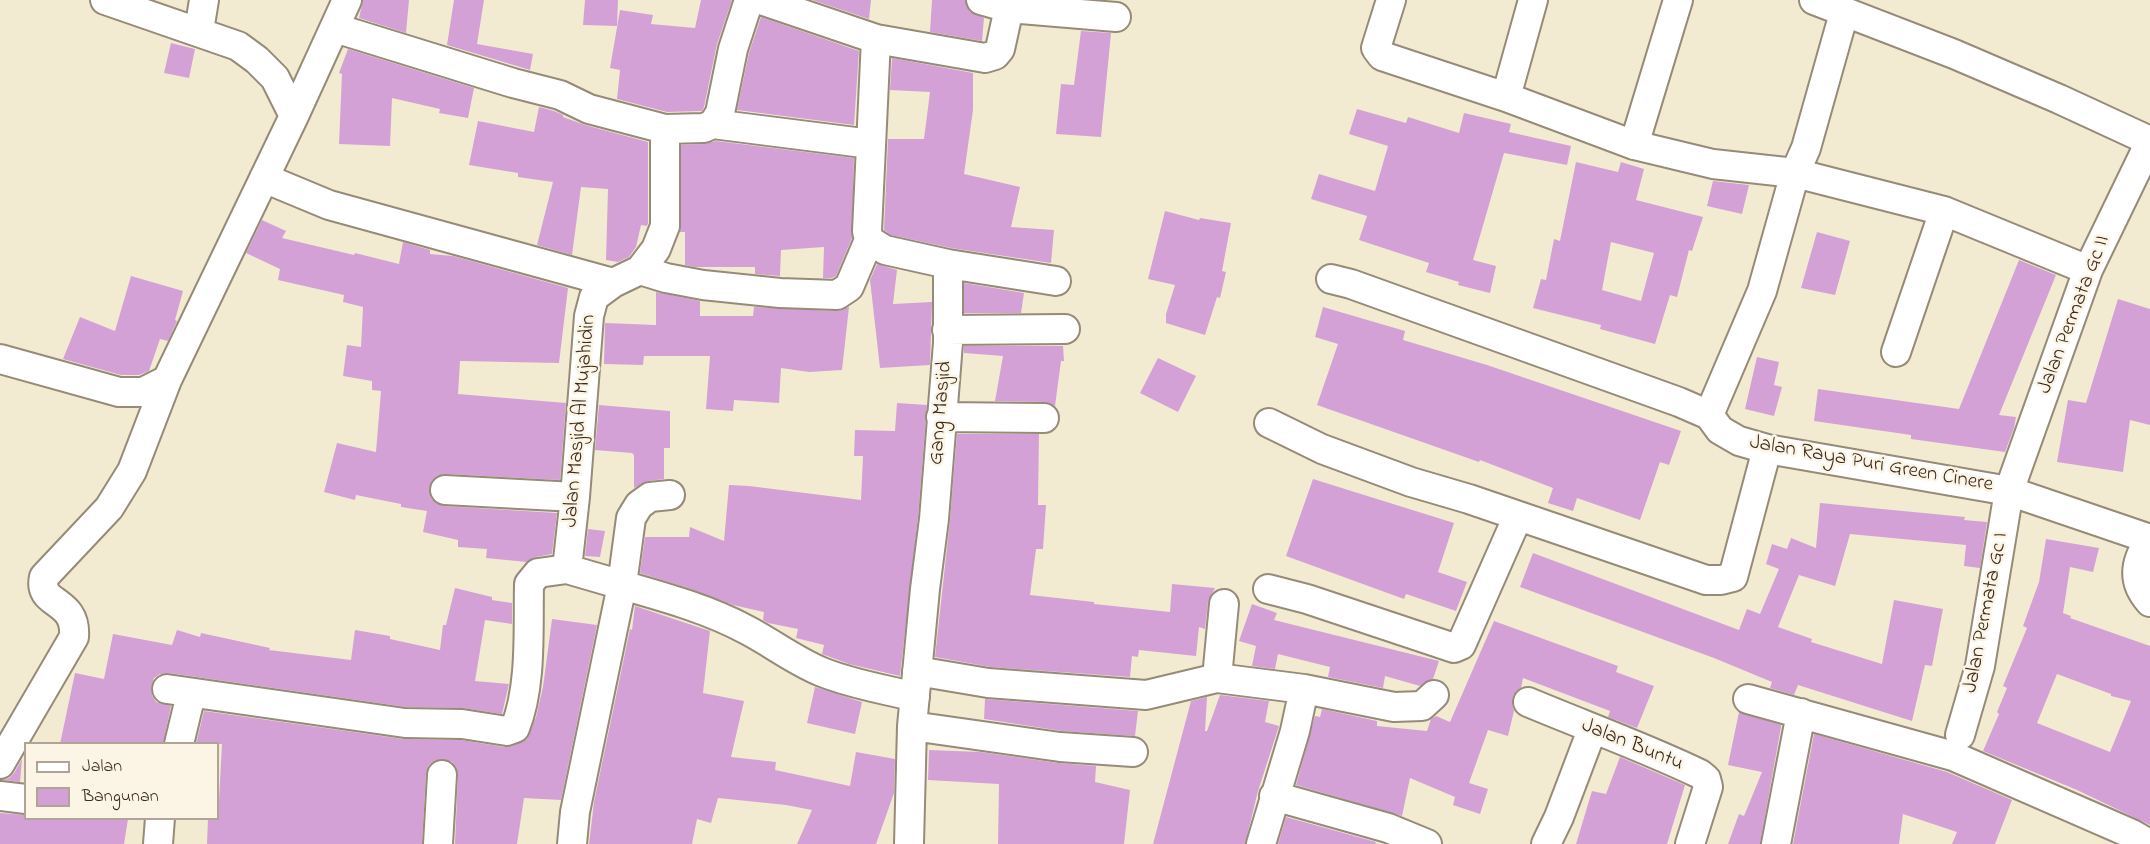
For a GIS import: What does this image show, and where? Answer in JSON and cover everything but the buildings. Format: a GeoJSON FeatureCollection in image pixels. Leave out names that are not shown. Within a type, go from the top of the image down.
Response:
{"type":"FeatureCollection","features":[{"type":"Feature","properties":{"kind":"street"},"geometry":{"type":"LineString","coordinates":[[105,0],[238,46],[257,60],[275,78],[294,116]]}},
{"type":"Feature","properties":{"kind":"street"},"geometry":{"type":"LineString","coordinates":[[199,31],[204,0]]}},
{"type":"Feature","properties":{"kind":"street"},"geometry":{"type":"LineString","coordinates":[[0,764],[74,637],[75,625],[71,614],[47,596],[44,590],[44,577],[109,508],[132,471],[167,380],[347,0]]}},
{"type":"Feature","properties":{"kind":"street"},"geometry":{"type":"LineString","coordinates":[[713,124],[720,112],[733,49],[750,0]]}},
{"type":"Feature","properties":{"kind":"street"},"geometry":{"type":"LineString","coordinates":[[761,0],[876,39],[985,58],[995,55],[1000,50],[1009,8]]}},
{"type":"Feature","properties":{"kind":"street"},"geometry":{"type":"LineString","coordinates":[[981,0],[1009,8],[1116,17]]}},
{"type":"Feature","properties":{"kind":"street"},"geometry":{"type":"LineString","coordinates":[[1391,0],[1376,48],[1382,56],[1506,97],[1634,145],[1713,164],[1796,173],[1944,211],[2088,270]]}},
{"type":"Feature","properties":{"kind":"street"},"geometry":{"type":"LineString","coordinates":[[1506,97],[1533,0]]}},
{"type":"Feature","properties":{"kind":"street"},"geometry":{"type":"LineString","coordinates":[[1634,145],[1678,0]]}},
{"type":"Feature","properties":{"kind":"street"},"geometry":{"type":"LineString","coordinates":[[1814,0],[1954,54],[2059,99],[2150,142]]}},
{"type":"Feature","properties":{"kind":"street"},"geometry":{"type":"LineString","coordinates":[[1709,415],[1762,291],[1844,13]]}},
{"type":"Feature","properties":{"kind":"street"},"geometry":{"type":"LineString","coordinates":[[335,28],[513,83],[537,88],[589,109],[665,129],[704,128],[713,124],[871,144]]}},
{"type":"Feature","properties":{"kind":"street"},"geometry":{"type":"LineString","coordinates":[[640,270],[703,285],[780,293],[837,295],[849,288],[869,240],[867,231],[876,39]]}},
{"type":"Feature","properties":{"kind":"street","name":"Jalan Masjid Al Mujahidin"},"geometry":{"type":"LineString","coordinates":[[567,569],[589,316],[594,297],[614,283],[640,270],[656,249],[664,226],[665,129]]}},
{"type":"Feature","properties":{"kind":"street","name":"Jalan Permata Gc II"},"geometry":{"type":"LineString","coordinates":[[2009,490],[2088,270],[2150,142]]}},
{"type":"Feature","properties":{"kind":"street"},"geometry":{"type":"LineString","coordinates":[[264,178],[329,205],[614,283]]}},
{"type":"Feature","properties":{"kind":"street"},"geometry":{"type":"LineString","coordinates":[[1896,352],[1944,211]]}},
{"type":"Feature","properties":{"kind":"street"},"geometry":{"type":"LineString","coordinates":[[869,240],[885,250],[948,264],[1056,282]]}},
{"type":"Feature","properties":{"kind":"street","name":"Gang Masjid"},"geometry":{"type":"LineString","coordinates":[[909,844],[912,726],[934,519],[948,343],[948,264]]}},
{"type":"Feature","properties":{"kind":"street","name":"Jalan Raya Puri Green Cinere"},"geometry":{"type":"LineString","coordinates":[[1331,279],[1351,284],[1679,402],[1709,415],[1720,430],[1739,441],[1767,449],[2009,490],[2150,539],[2140,553],[2136,569],[2139,586],[2150,602]]}},
{"type":"Feature","properties":{"kind":"street"},"geometry":{"type":"LineString","coordinates":[[947,330],[1065,329]]}},
{"type":"Feature","properties":{"kind":"street"},"geometry":{"type":"LineString","coordinates":[[0,359],[119,392],[143,392],[167,380]]}},
{"type":"Feature","properties":{"kind":"street"},"geometry":{"type":"LineString","coordinates":[[941,417],[1044,418]]}},
{"type":"Feature","properties":{"kind":"street"},"geometry":{"type":"LineString","coordinates":[[1269,423],[1333,453],[1411,482],[1469,499],[1706,580],[1733,577],[1767,449]]}},
{"type":"Feature","properties":{"kind":"street"},"geometry":{"type":"LineString","coordinates":[[445,490],[575,497]]}},
{"type":"Feature","properties":{"kind":"street","name":"Jalan Permata Gc I"},"geometry":{"type":"LineString","coordinates":[[1960,735],[1980,666],[2009,490]]}},
{"type":"Feature","properties":{"kind":"street"},"geometry":{"type":"LineString","coordinates":[[572,844],[575,812],[622,585],[631,518],[639,505],[650,497],[670,495]]}},
{"type":"Feature","properties":{"kind":"street"},"geometry":{"type":"LineString","coordinates":[[1268,589],[1307,599],[1454,648],[1461,645],[1518,516]]}},
{"type":"Feature","properties":{"kind":"street"},"geometry":{"type":"LineString","coordinates":[[178,742],[179,691],[395,722],[462,724],[507,731],[515,728],[520,716],[527,663],[529,584],[538,573],[567,569],[683,603],[714,615],[746,629],[824,673],[916,684],[988,682],[1146,695],[1217,678],[1304,688],[1394,707],[1422,706],[1434,694]]}},
{"type":"Feature","properties":{"kind":"street"},"geometry":{"type":"LineString","coordinates":[[1217,678],[1224,604]]}},
{"type":"Feature","properties":{"kind":"street"},"geometry":{"type":"LineString","coordinates":[[1261,844],[1295,731],[1304,688]]}},
{"type":"Feature","properties":{"kind":"street"},"geometry":{"type":"LineString","coordinates":[[1748,699],[1953,756],[2132,834],[2149,844]]}},
{"type":"Feature","properties":{"kind":"street","name":"Jalan Buntu"},"geometry":{"type":"LineString","coordinates":[[1528,702],[1655,753],[1706,779],[1708,787],[1690,844]]}},
{"type":"Feature","properties":{"kind":"street"},"geometry":{"type":"LineString","coordinates":[[1776,844],[1800,713]]}},
{"type":"Feature","properties":{"kind":"street"},"geometry":{"type":"LineString","coordinates":[[912,726],[1060,747],[1133,752]]}},
{"type":"Feature","properties":{"kind":"street"},"geometry":{"type":"LineString","coordinates":[[1546,844],[1559,818],[1592,729]]}},
{"type":"Feature","properties":{"kind":"street"},"geometry":{"type":"LineString","coordinates":[[438,844],[442,775]]}},
{"type":"Feature","properties":{"kind":"street"},"geometry":{"type":"LineString","coordinates":[[0,796],[24,799]]}},
{"type":"Feature","properties":{"kind":"street"},"geometry":{"type":"LineString","coordinates":[[1274,796],[1386,836],[1427,844]]}},
{"type":"Feature","properties":{"kind":"street"},"geometry":{"type":"LineString","coordinates":[[158,844],[160,820]]}}]}
